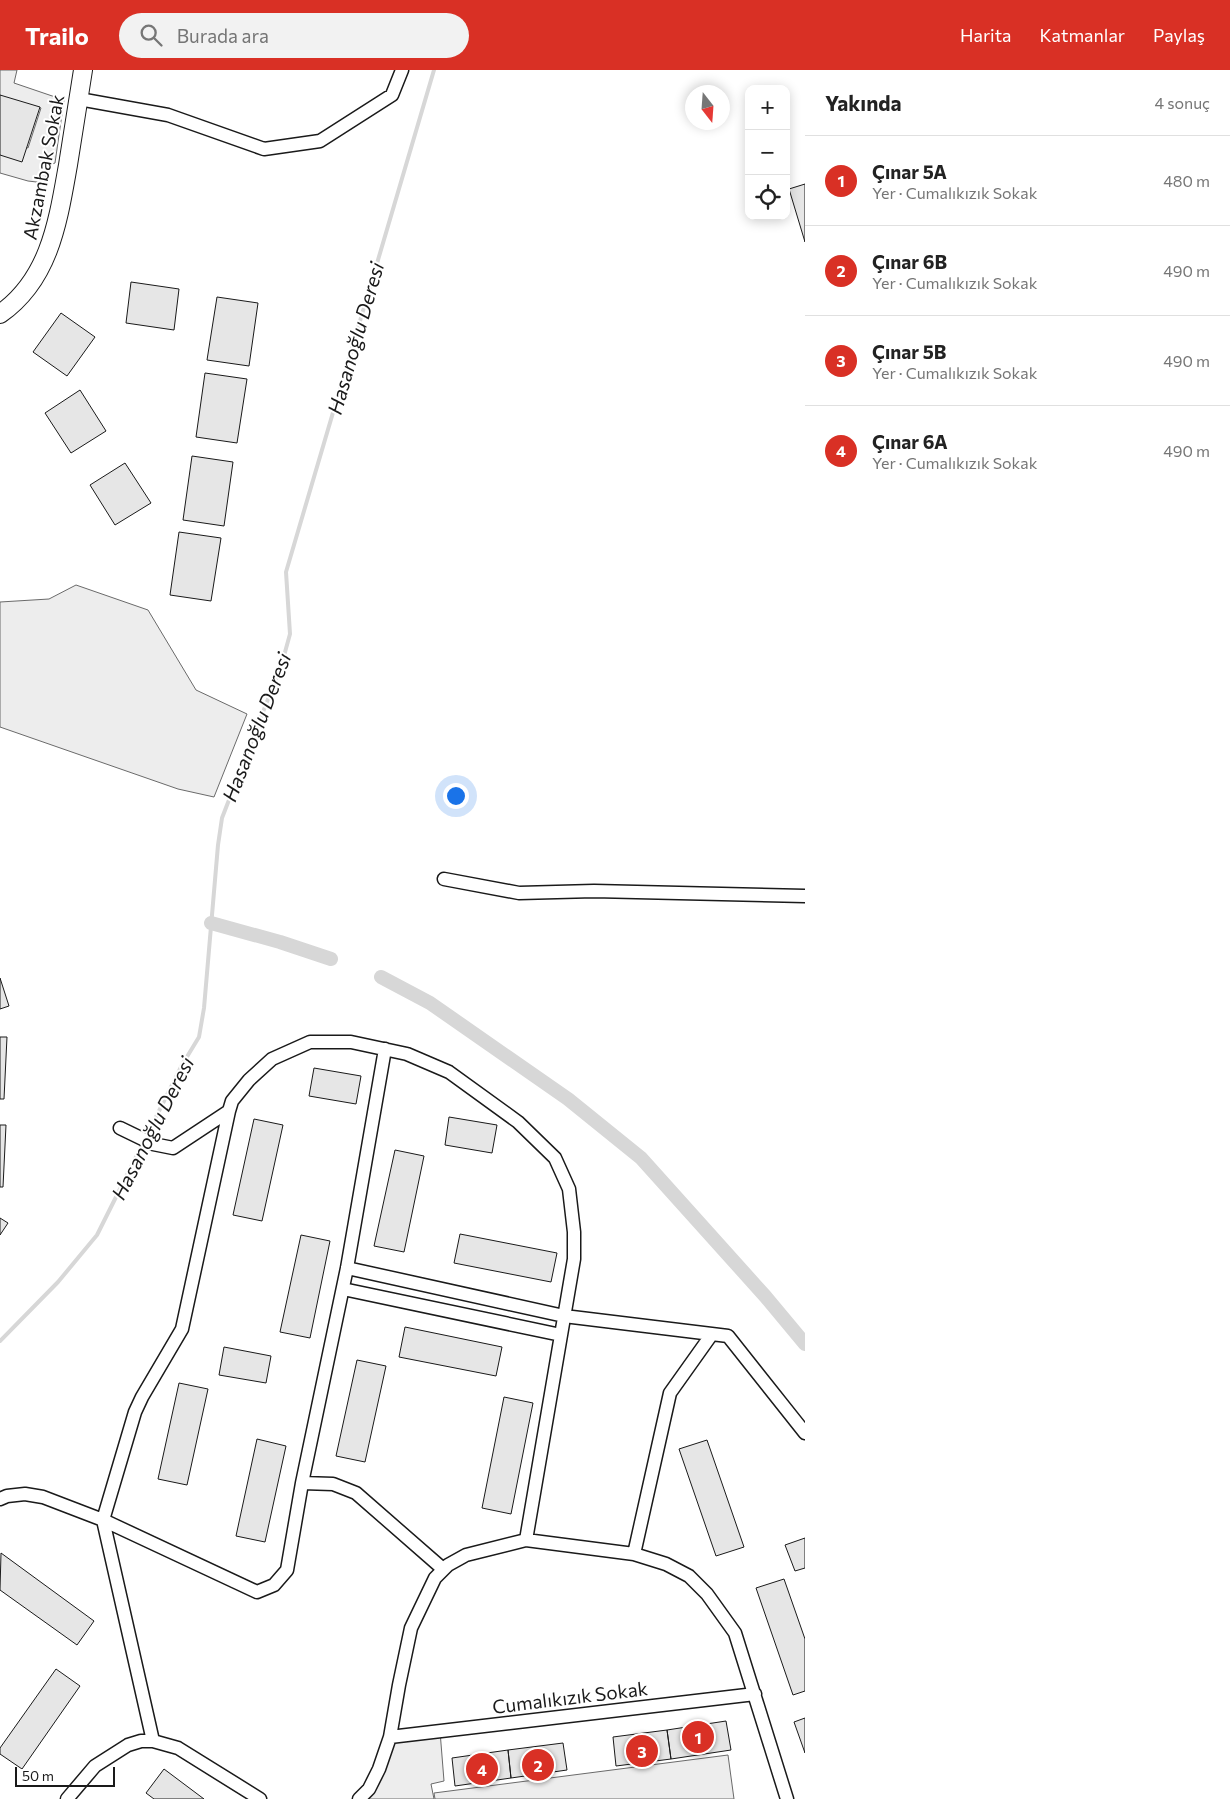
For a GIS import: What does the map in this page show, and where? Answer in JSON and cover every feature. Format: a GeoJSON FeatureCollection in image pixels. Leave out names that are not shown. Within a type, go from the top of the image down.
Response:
{"type":"FeatureCollection","features":[{"type":"Feature","properties":{"kind":"street","name":"Akzambak Sokak"},"geometry":{"type":"LineString","coordinates":[[0,314],[10,307],[34,280],[49,251],[59,215],[83,70]]}},
{"type":"Feature","properties":{"kind":"street"},"geometry":{"type":"LineString","coordinates":[[79,99],[168,115],[264,149],[320,141],[392,95],[402,70]]}},
{"type":"Feature","properties":{"kind":"street"},"geometry":{"type":"LineString","coordinates":[[444,879],[519,893],[594,891],[805,896]]}},
{"type":"Feature","properties":{"kind":"street"},"geometry":{"type":"LineString","coordinates":[[153,1741],[103,1520],[135,1412],[182,1330],[232,1101],[248,1080],[272,1059],[310,1042],[351,1042],[407,1054],[449,1072],[518,1122],[555,1158],[569,1189],[574,1232],[574,1259],[526,1540]]}},
{"type":"Feature","properties":{"kind":"street"},"geometry":{"type":"LineString","coordinates":[[0,1499],[7,1496],[25,1494],[43,1497],[103,1520],[257,1592],[274,1585],[287,1570],[302,1483],[347,1268],[385,1049]]}},
{"type":"Feature","properties":{"kind":"street"},"geometry":{"type":"LineString","coordinates":[[120,1128],[153,1144],[173,1148],[229,1111]]}},
{"type":"Feature","properties":{"kind":"street"},"geometry":{"type":"LineString","coordinates":[[347,1268],[564,1316],[728,1336],[805,1432]]}},
{"type":"Feature","properties":{"kind":"street"},"geometry":{"type":"LineString","coordinates":[[343,1289],[561,1335]]}},
{"type":"Feature","properties":{"kind":"street"},"geometry":{"type":"LineString","coordinates":[[634,1554],[670,1393],[712,1334]]}},
{"type":"Feature","properties":{"kind":"street"},"geometry":{"type":"LineString","coordinates":[[302,1483],[333,1484],[356,1493],[443,1569]]}},
{"type":"Feature","properties":{"kind":"street"},"geometry":{"type":"LineString","coordinates":[[359,1799],[369,1789],[379,1769],[390,1737],[398,1685],[411,1628],[431,1584],[443,1569],[466,1555],[526,1540],[634,1554],[666,1564],[689,1576],[707,1594],[735,1633],[756,1694],[787,1799]]}},
{"type":"Feature","properties":{"kind":"street","name":"Cumalıkızık Sokak"},"geometry":{"type":"LineString","coordinates":[[390,1737],[756,1694]]}},
{"type":"Feature","properties":{"kind":"street"},"geometry":{"type":"LineString","coordinates":[[67,1799],[95,1766],[128,1745],[153,1741],[178,1748],[260,1799]]}},
{"type":"Feature","properties":{"kind":"shaded area"},"geometry":{"type":"Polygon","coordinates":[[[0,70],[17,70],[14,83],[64,100],[55,163],[47,166],[45,183],[28,181],[0,173],[0,138],[28,148],[41,108],[0,97],[0,70]]]}},
{"type":"Feature","properties":{"kind":"shaded area"},"geometry":{"type":"Polygon","coordinates":[[[76,585],[148,610],[196,690],[247,714],[214,797],[178,789],[0,727],[0,602],[49,599],[76,585]]]}},
{"type":"Feature","properties":{"kind":"shaded area"},"geometry":{"type":"Polygon","coordinates":[[[440,1731],[444,1781],[431,1784],[434,1799],[359,1799],[390,1737],[440,1731]]]}},
{"type":"Feature","properties":{"kind":"shaded area"},"geometry":{"type":"Polygon","coordinates":[[[728,1755],[734,1799],[435,1799],[434,1793],[728,1755]]]}},
{"type":"Feature","properties":{"kind":"building"},"geometry":{"type":"Polygon","coordinates":[[[0,95],[40,107],[22,162],[0,155],[0,95]]]}},
{"type":"Feature","properties":{"kind":"building"},"geometry":{"type":"Polygon","coordinates":[[[805,184],[805,242],[790,192],[790,189],[805,184]]]}},
{"type":"Feature","properties":{"kind":"building"},"geometry":{"type":"Polygon","coordinates":[[[131,282],[179,289],[174,330],[126,323],[131,282]]]}},
{"type":"Feature","properties":{"kind":"building"},"geometry":{"type":"Polygon","coordinates":[[[217,297],[258,303],[249,366],[207,360],[217,297]]]}},
{"type":"Feature","properties":{"kind":"building"},"geometry":{"type":"Polygon","coordinates":[[[61,313],[95,337],[67,376],[33,352],[61,313]]]}},
{"type":"Feature","properties":{"kind":"building"},"geometry":{"type":"Polygon","coordinates":[[[205,373],[247,379],[237,443],[196,437],[205,373]]]}},
{"type":"Feature","properties":{"kind":"building"},"geometry":{"type":"Polygon","coordinates":[[[80,390],[106,431],[71,453],[45,413],[80,390]]]}},
{"type":"Feature","properties":{"kind":"building"},"geometry":{"type":"Polygon","coordinates":[[[192,456],[233,462],[224,526],[183,520],[192,456]]]}},
{"type":"Feature","properties":{"kind":"building"},"geometry":{"type":"Polygon","coordinates":[[[125,463],[151,503],[115,525],[90,485],[125,463]]]}},
{"type":"Feature","properties":{"kind":"building"},"geometry":{"type":"Polygon","coordinates":[[[179,532],[221,538],[211,601],[170,595],[179,532]]]}},
{"type":"Feature","properties":{"kind":"building"},"geometry":{"type":"Polygon","coordinates":[[[0,978],[9,1006],[0,1009],[0,978]]]}},
{"type":"Feature","properties":{"kind":"building"},"geometry":{"type":"Polygon","coordinates":[[[0,1037],[7,1037],[4,1099],[0,1099],[0,1037]]]}},
{"type":"Feature","properties":{"kind":"building"},"geometry":{"type":"Polygon","coordinates":[[[314,1068],[361,1076],[356,1104],[309,1096],[314,1068]]]}},
{"type":"Feature","properties":{"kind":"building"},"geometry":{"type":"Polygon","coordinates":[[[449,1117],[497,1125],[492,1153],[445,1145],[449,1117]]]}},
{"type":"Feature","properties":{"kind":"building"},"geometry":{"type":"Polygon","coordinates":[[[254,1119],[283,1125],[262,1221],[233,1215],[254,1119]]]}},
{"type":"Feature","properties":{"kind":"building"},"geometry":{"type":"Polygon","coordinates":[[[0,1125],[6,1125],[3,1187],[0,1187],[0,1125]]]}},
{"type":"Feature","properties":{"kind":"building"},"geometry":{"type":"Polygon","coordinates":[[[395,1150],[424,1156],[404,1252],[374,1246],[395,1150]]]}},
{"type":"Feature","properties":{"kind":"building"},"geometry":{"type":"Polygon","coordinates":[[[0,1218],[8,1223],[0,1235],[0,1218]]]}},
{"type":"Feature","properties":{"kind":"building"},"geometry":{"type":"Polygon","coordinates":[[[460,1234],[557,1253],[551,1282],[454,1263],[460,1234]]]}},
{"type":"Feature","properties":{"kind":"building"},"geometry":{"type":"Polygon","coordinates":[[[301,1235],[330,1241],[310,1338],[280,1332],[301,1235]]]}},
{"type":"Feature","properties":{"kind":"building"},"geometry":{"type":"Polygon","coordinates":[[[405,1327],[502,1347],[496,1376],[399,1357],[405,1327]]]}},
{"type":"Feature","properties":{"kind":"building"},"geometry":{"type":"Polygon","coordinates":[[[224,1347],[271,1356],[266,1383],[219,1375],[224,1347]]]}},
{"type":"Feature","properties":{"kind":"building"},"geometry":{"type":"Polygon","coordinates":[[[357,1360],[386,1366],[365,1462],[336,1456],[357,1360]]]}},
{"type":"Feature","properties":{"kind":"building"},"geometry":{"type":"Polygon","coordinates":[[[179,1383],[208,1389],[187,1485],[158,1479],[179,1383]]]}},
{"type":"Feature","properties":{"kind":"building"},"geometry":{"type":"Polygon","coordinates":[[[504,1397],[533,1403],[511,1514],[482,1508],[504,1397]]]}},
{"type":"Feature","properties":{"kind":"building"},"geometry":{"type":"Polygon","coordinates":[[[257,1439],[286,1446],[265,1542],[236,1536],[257,1439]]]}},
{"type":"Feature","properties":{"kind":"building"},"geometry":{"type":"Polygon","coordinates":[[[707,1440],[744,1547],[716,1556],[679,1449],[707,1440]]]}},
{"type":"Feature","properties":{"kind":"building"},"geometry":{"type":"Polygon","coordinates":[[[805,1538],[805,1568],[795,1571],[785,1545],[805,1538]]]}},
{"type":"Feature","properties":{"kind":"building"},"geometry":{"type":"Polygon","coordinates":[[[1,1553],[94,1621],[77,1645],[0,1590],[1,1553]]]}},
{"type":"Feature","properties":{"kind":"building"},"geometry":{"type":"Polygon","coordinates":[[[784,1579],[805,1639],[805,1691],[793,1695],[756,1588],[784,1579]]]}},
{"type":"Feature","properties":{"kind":"building"},"geometry":{"type":"Polygon","coordinates":[[[56,1669],[80,1686],[22,1769],[0,1754],[0,1748],[56,1669]]]}},
{"type":"Feature","properties":{"kind":"building"},"geometry":{"type":"Polygon","coordinates":[[[805,1718],[805,1753],[794,1722],[805,1718]]]}},
{"type":"Feature","properties":{"kind":"building"},"geometry":{"type":"Polygon","coordinates":[[[726,1721],[731,1750],[671,1759],[667,1730],[726,1721]]]}},
{"type":"Feature","properties":{"kind":"building"},"geometry":{"type":"Polygon","coordinates":[[[667,1730],[671,1759],[616,1766],[613,1737],[667,1730]]]}},
{"type":"Feature","properties":{"kind":"building"},"geometry":{"type":"Polygon","coordinates":[[[563,1743],[567,1770],[511,1778],[508,1750],[563,1743]]]}},
{"type":"Feature","properties":{"kind":"building"},"geometry":{"type":"Polygon","coordinates":[[[508,1750],[511,1778],[455,1786],[452,1758],[508,1750]]]}},
{"type":"Feature","properties":{"kind":"building"},"geometry":{"type":"Polygon","coordinates":[[[164,1769],[204,1799],[154,1799],[146,1793],[164,1769]]]}},
{"type":"Feature","properties":{"kind":"waterway","name":"Hasanoğlu Deresi"},"geometry":{"type":"LineString","coordinates":[[0,1341],[58,1282],[97,1235],[182,1065],[199,1037],[204,1008],[222,818],[282,663],[290,634],[286,572],[434,70]]}},
{"type":"Feature","properties":{"kind":"waterway"},"geometry":{"type":"LineString","coordinates":[[211,923],[280,942],[331,959]]}},
{"type":"Feature","properties":{"kind":"waterway"},"geometry":{"type":"LineString","coordinates":[[381,977],[430,1003],[568,1099],[641,1158],[765,1296],[805,1344]]}},
{"type":"Feature","properties":{"kind":"place","name":"Çınar 5A"},"geometry":{"type":"Point","coordinates":[698,1737]}},
{"type":"Feature","properties":{"kind":"place","name":"Çınar 5B"},"geometry":{"type":"Point","coordinates":[642,1751]}},
{"type":"Feature","properties":{"kind":"place","name":"Çınar 6B"},"geometry":{"type":"Point","coordinates":[538,1765]}},
{"type":"Feature","properties":{"kind":"place","name":"Çınar 6A"},"geometry":{"type":"Point","coordinates":[482,1769]}}]}
